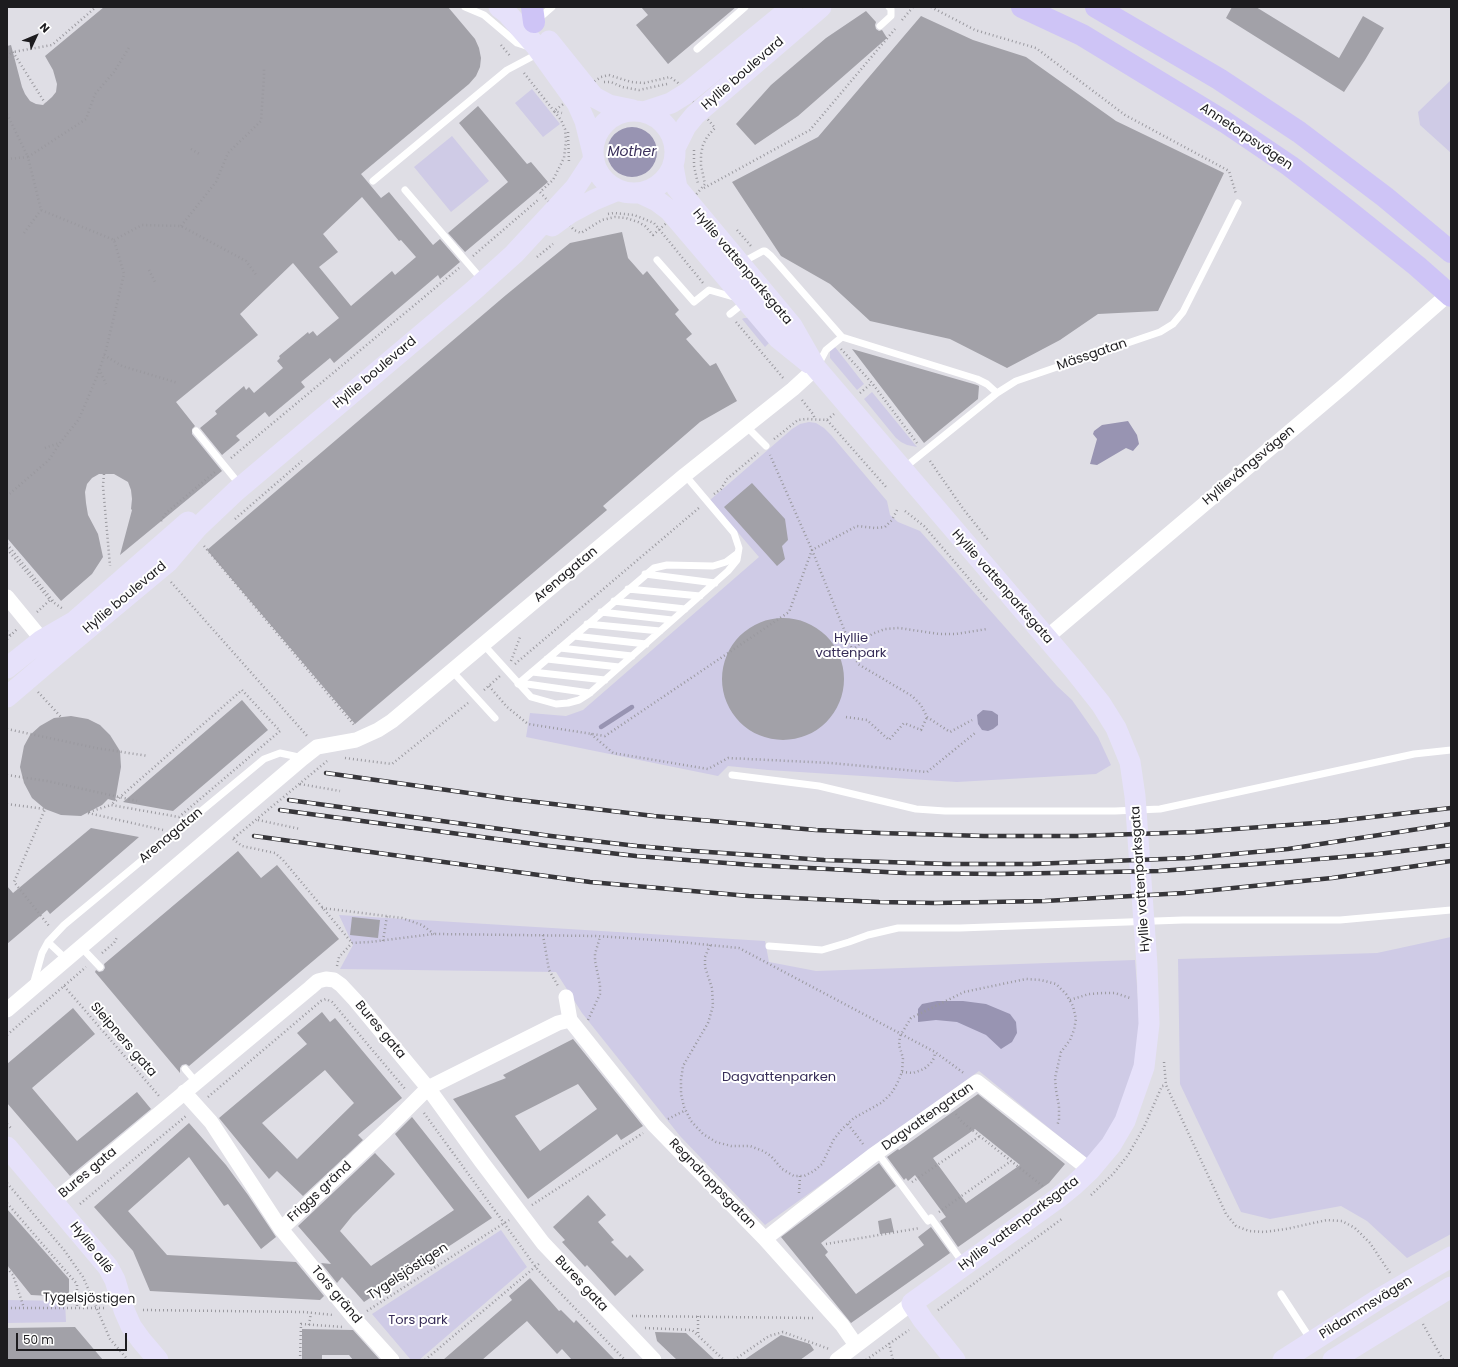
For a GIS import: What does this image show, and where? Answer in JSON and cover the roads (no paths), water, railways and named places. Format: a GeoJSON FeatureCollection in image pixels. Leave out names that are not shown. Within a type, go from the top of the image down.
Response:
{"type":"FeatureCollection","features":[{"type":"Feature","properties":{"kind":"main road","name":"Annetorpsvägen"},"geometry":{"type":"LineString","coordinates":[[1022,7],[1082,35],[1225,122],[1290,166],[1348,210],[1417,266],[1451,296]]}},
{"type":"Feature","properties":{"kind":"main road"},"geometry":{"type":"LineString","coordinates":[[1096,7],[1219,79],[1299,132],[1385,197],[1451,252]]}},
{"type":"Feature","properties":{"kind":"street"},"geometry":{"type":"LineString","coordinates":[[499,7],[507,13],[581,96],[594,97],[609,105],[655,116],[664,123],[671,133],[681,154],[668,176],[660,184],[651,190],[640,193],[629,193],[618,190],[608,184],[601,176],[595,166],[581,96],[531,12]]}},
{"type":"Feature","properties":{"kind":"street","name":"Hyllie boulevard"},"geometry":{"type":"LineString","coordinates":[[639,111],[672,103],[680,91],[792,7]]}},
{"type":"Feature","properties":{"kind":"street","name":"Hyllie boulevard"},"geometry":{"type":"LineString","coordinates":[[681,154],[686,126],[701,110],[821,7]]}},
{"type":"Feature","properties":{"kind":"street"},"geometry":{"type":"LineString","coordinates":[[593,157],[595,138],[604,124],[617,114],[639,111]]}},
{"type":"Feature","properties":{"kind":"street","name":"Hyllie vattenparksgata"},"geometry":{"type":"LineString","coordinates":[[681,154],[677,188],[688,203],[792,326],[816,368],[1101,704],[1116,728],[1130,762],[1135,796],[1147,965],[1149,1024],[1144,1067],[1125,1120],[1111,1145],[1090,1170],[1074,1185],[912,1303],[841,1357]]}},
{"type":"Feature","properties":{"kind":"street","name":"Hyllie boulevard"},"geometry":{"type":"LineString","coordinates":[[7,697],[48,648],[74,620],[211,504],[239,489],[514,254],[554,207],[575,188],[593,157]]}},
{"type":"Feature","properties":{"kind":"street","name":"Hyllie boulevard"},"geometry":{"type":"LineString","coordinates":[[554,207],[594,200],[618,190]]}},
{"type":"Feature","properties":{"kind":"street","name":"Hyllie vattenparksgata"},"geometry":{"type":"LineString","coordinates":[[640,193],[658,201],[669,210],[688,203]]}},
{"type":"Feature","properties":{"kind":"street","name":"Hyllie vattenparksgata"},"geometry":{"type":"LineString","coordinates":[[688,203],[746,301],[778,338],[816,368]]}},
{"type":"Feature","properties":{"kind":"street","name":"Hyllievångsvägen"},"geometry":{"type":"LineString","coordinates":[[1046,638],[1451,292]]}},
{"type":"Feature","properties":{"kind":"street","name":"Arenagatan"},"geometry":{"type":"LineString","coordinates":[[7,1010],[303,758],[317,747],[365,737],[392,721],[685,476],[793,389],[816,368]]}},
{"type":"Feature","properties":{"kind":"street"},"geometry":{"type":"LineString","coordinates":[[7,598],[48,648]]}},
{"type":"Feature","properties":{"kind":"street","name":"Hyllie boulevard"},"geometry":{"type":"LineString","coordinates":[[7,668],[48,648]]}},
{"type":"Feature","properties":{"kind":"street","name":"Bures gata"},"geometry":{"type":"LineString","coordinates":[[53,1202],[318,981],[326,978],[334,980],[341,984],[355,1000],[428,1088],[520,1213],[552,1253],[625,1321],[654,1360]]}},
{"type":"Feature","properties":{"kind":"street","name":"Regndroppsgatan"},"geometry":{"type":"LineString","coordinates":[[566,997],[570,1020],[654,1125],[765,1239],[842,1325],[856,1345]]}},
{"type":"Feature","properties":{"kind":"street"},"geometry":{"type":"LineString","coordinates":[[428,1088],[558,1023],[570,1020]]}},
{"type":"Feature","properties":{"kind":"street","name":"Dagvattengatan"},"geometry":{"type":"LineString","coordinates":[[765,1239],[875,1154],[977,1082],[1090,1170]]}},
{"type":"Feature","properties":{"kind":"street","name":"Friggs gränd"},"geometry":{"type":"LineString","coordinates":[[184,1092],[211,1122],[281,1229],[385,1131],[428,1088]]}},
{"type":"Feature","properties":{"kind":"street","name":"Hyllie allé"},"geometry":{"type":"LineString","coordinates":[[7,1147],[108,1268],[114,1280],[110,1309]]}},
{"type":"Feature","properties":{"kind":"street","name":"Hyllie allé"},"geometry":{"type":"LineString","coordinates":[[7,1162],[90,1258],[100,1273],[106,1290],[110,1309],[117,1323],[129,1341],[145,1360]]}},
{"type":"Feature","properties":{"kind":"street","name":"Tors gränd"},"geometry":{"type":"LineString","coordinates":[[281,1229],[358,1323],[392,1360]]}},
{"type":"Feature","properties":{"kind":"street","name":"Pildammsvägen"},"geometry":{"type":"LineString","coordinates":[[1283,1360],[1384,1296],[1451,1257]]}},
{"type":"Feature","properties":{"kind":"street","name":"Pildammsvägen"},"geometry":{"type":"LineString","coordinates":[[1333,1360],[1451,1287]]}},
{"type":"Feature","properties":{"kind":"street"},"geometry":{"type":"LineString","coordinates":[[912,1303],[923,1320],[955,1360]]}},
{"type":"Feature","properties":{"kind":"street","name":"Hyllie allé"},"geometry":{"type":"LineString","coordinates":[[110,1309],[131,1326],[158,1360]]}},
{"type":"Feature","properties":{"kind":"lane"},"geometry":{"type":"LineString","coordinates":[[465,7],[484,15],[517,43],[541,52]]}},
{"type":"Feature","properties":{"kind":"lane"},"geometry":{"type":"LineString","coordinates":[[531,12],[552,7]]}},
{"type":"Feature","properties":{"kind":"lane"},"geometry":{"type":"LineString","coordinates":[[697,48],[744,7]]}},
{"type":"Feature","properties":{"kind":"lane"},"geometry":{"type":"LineString","coordinates":[[880,26],[891,16],[891,9],[888,7]]}},
{"type":"Feature","properties":{"kind":"lane"},"geometry":{"type":"LineString","coordinates":[[373,181],[507,70],[541,52]]}},
{"type":"Feature","properties":{"kind":"lane"},"geometry":{"type":"LineString","coordinates":[[405,190],[483,282]]}},
{"type":"Feature","properties":{"kind":"lane","name":"Mässgatan"},"geometry":{"type":"LineString","coordinates":[[902,470],[997,393],[1016,381],[1160,332],[1173,324],[1183,312],[1238,203]]}},
{"type":"Feature","properties":{"kind":"lane"},"geometry":{"type":"LineString","coordinates":[[740,264],[763,251],[768,253],[842,337],[977,379],[987,384],[997,393]]}},
{"type":"Feature","properties":{"kind":"lane"},"geometry":{"type":"LineString","coordinates":[[657,260],[694,302],[709,290],[746,301]]}},
{"type":"Feature","properties":{"kind":"lane"},"geometry":{"type":"LineString","coordinates":[[730,314],[746,301]]}},
{"type":"Feature","properties":{"kind":"lane"},"geometry":{"type":"LineString","coordinates":[[816,368],[826,350],[842,337]]}},
{"type":"Feature","properties":{"kind":"lane"},"geometry":{"type":"LineString","coordinates":[[747,427],[766,446]]}},
{"type":"Feature","properties":{"kind":"lane"},"geometry":{"type":"LineString","coordinates":[[196,431],[224,465],[239,489]]}},
{"type":"Feature","properties":{"kind":"lane"},"geometry":{"type":"LineString","coordinates":[[484,644],[531,697],[556,704],[579,700],[590,693],[715,583],[737,560],[739,548],[734,533],[685,476]]}},
{"type":"Feature","properties":{"kind":"lane"},"geometry":{"type":"LineString","coordinates":[[519,683],[645,574],[654,568],[668,564],[712,566],[726,562],[738,552]]}},
{"type":"Feature","properties":{"kind":"lane"},"geometry":{"type":"LineString","coordinates":[[645,574],[715,583]]}},
{"type":"Feature","properties":{"kind":"lane"},"geometry":{"type":"LineString","coordinates":[[628,589],[700,596]]}},
{"type":"Feature","properties":{"kind":"lane"},"geometry":{"type":"LineString","coordinates":[[614,601],[685,609]]}},
{"type":"Feature","properties":{"kind":"lane"},"geometry":{"type":"LineString","coordinates":[[601,612],[672,620]]}},
{"type":"Feature","properties":{"kind":"lane"},"geometry":{"type":"LineString","coordinates":[[587,624],[660,632]]}},
{"type":"Feature","properties":{"kind":"lane"},"geometry":{"type":"LineString","coordinates":[[574,636],[646,644]]}},
{"type":"Feature","properties":{"kind":"lane"},"geometry":{"type":"LineString","coordinates":[[560,648],[632,656]]}},
{"type":"Feature","properties":{"kind":"lane"},"geometry":{"type":"LineString","coordinates":[[547,659],[619,667]]}},
{"type":"Feature","properties":{"kind":"lane"},"geometry":{"type":"LineString","coordinates":[[452,671],[495,718]]}},
{"type":"Feature","properties":{"kind":"lane"},"geometry":{"type":"LineString","coordinates":[[532,672],[605,680]]}},
{"type":"Feature","properties":{"kind":"lane"},"geometry":{"type":"LineString","coordinates":[[519,683],[590,693]]}},
{"type":"Feature","properties":{"kind":"lane"},"geometry":{"type":"LineString","coordinates":[[732,775],[819,786],[916,809],[945,811],[1115,811],[1160,809],[1414,754],[1451,750]]}},
{"type":"Feature","properties":{"kind":"lane","name":"Arenagatan"},"geometry":{"type":"LineString","coordinates":[[32,989],[42,953],[48,942],[64,925],[264,759],[280,753],[303,758]]}},
{"type":"Feature","properties":{"kind":"lane"},"geometry":{"type":"LineString","coordinates":[[769,946],[822,950],[868,935],[898,928],[968,928],[1183,920],[1340,920],[1451,910]]}},
{"type":"Feature","properties":{"kind":"lane"},"geometry":{"type":"LineString","coordinates":[[48,942],[66,959]]}},
{"type":"Feature","properties":{"kind":"lane"},"geometry":{"type":"LineString","coordinates":[[81,947],[100,967]]}},
{"type":"Feature","properties":{"kind":"lane"},"geometry":{"type":"LineString","coordinates":[[185,1069],[196,1082]]}},
{"type":"Feature","properties":{"kind":"lane"},"geometry":{"type":"LineString","coordinates":[[875,1154],[904,1188],[964,1265]]}},
{"type":"Feature","properties":{"kind":"lane"},"geometry":{"type":"LineString","coordinates":[[1281,1294],[1312,1341]]}},
{"type":"Feature","properties":{"kind":"water","name":"Mother"},"geometry":{"type":"Polygon","coordinates":[[[632,127],[642,129],[650,134],[655,142],[657,152],[655,162],[650,170],[642,175],[632,177],[622,175],[614,170],[609,162],[607,152],[609,142],[614,134],[622,129],[632,127]]]}},
{"type":"Feature","properties":{"kind":"water"},"geometry":{"type":"Polygon","coordinates":[[[1128,421],[1137,435],[1139,444],[1133,451],[1126,448],[1097,465],[1090,464],[1097,439],[1093,434],[1094,431],[1102,425],[1128,421]]]}},
{"type":"Feature","properties":{"kind":"water"},"geometry":{"type":"Polygon","coordinates":[[[983,710],[992,711],[998,715],[998,725],[988,731],[982,730],[978,724],[977,715],[983,710]]]}},
{"type":"Feature","properties":{"kind":"water"},"geometry":{"type":"Polygon","coordinates":[[[937,1001],[963,1001],[986,1004],[1010,1014],[1016,1022],[1017,1033],[1012,1042],[1001,1049],[986,1035],[957,1022],[936,1020],[918,1022],[918,1009],[922,1004],[937,1001]]]}},
{"type":"Feature","properties":{"kind":"waterway"},"geometry":{"type":"LineString","coordinates":[[601,727],[632,707]]}},
{"type":"Feature","properties":{"kind":"railway"},"geometry":{"type":"LineString","coordinates":[[326,773],[511,799],[654,816],[816,830],[880,833],[984,836],[1077,836],[1195,832],[1328,822],[1451,808]]}},
{"type":"Feature","properties":{"kind":"railway"},"geometry":{"type":"LineString","coordinates":[[289,800],[551,836],[637,846],[824,860],[948,864],[1031,864],[1190,858],[1288,849],[1451,824]]}},
{"type":"Feature","properties":{"kind":"railway"},"geometry":{"type":"LineString","coordinates":[[280,810],[549,846],[636,856],[752,865],[905,873],[1000,874],[1159,871],[1378,854],[1451,845]]}},
{"type":"Feature","properties":{"kind":"railway"},"geometry":{"type":"LineString","coordinates":[[254,836],[590,882],[749,896],[879,902],[935,903],[1045,901],[1184,893],[1332,878],[1451,861]]}},
{"type":"Feature","properties":{"kind":"park label","name":"Hyllie vattenpark"},"geometry":{"type":"Point","coordinates":[851,646]}},
{"type":"Feature","properties":{"kind":"park label","name":"Dagvattenparken"},"geometry":{"type":"Point","coordinates":[779,1078]}},
{"type":"Feature","properties":{"kind":"park label","name":"Tors park"},"geometry":{"type":"Point","coordinates":[418,1321]}}]}
